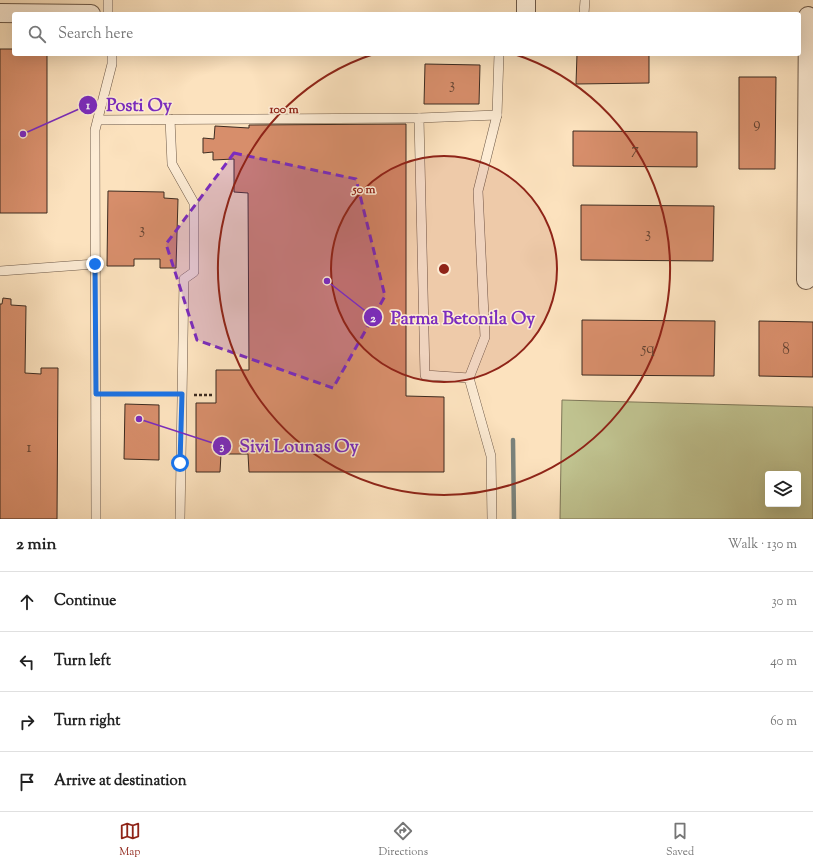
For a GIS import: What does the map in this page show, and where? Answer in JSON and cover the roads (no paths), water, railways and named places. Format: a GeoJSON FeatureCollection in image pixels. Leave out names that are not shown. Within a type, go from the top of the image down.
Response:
{"type":"FeatureCollection","features":[{"type":"Feature","properties":{"kind":"street"},"geometry":{"type":"LineString","coordinates":[[526,0],[526,12]]}},
{"type":"Feature","properties":{"kind":"street"},"geometry":{"type":"LineString","coordinates":[[0,13],[12,13]]}},
{"type":"Feature","properties":{"kind":"street"},"geometry":{"type":"LineString","coordinates":[[806,280],[807,16]]}},
{"type":"Feature","properties":{"kind":"lane"},"geometry":{"type":"LineString","coordinates":[[108,0],[108,12]]}},
{"type":"Feature","properties":{"kind":"lane"},"geometry":{"type":"LineString","coordinates":[[584,12],[585,0]]}},
{"type":"Feature","properties":{"kind":"lane"},"geometry":{"type":"LineString","coordinates":[[96,519],[95,130],[112,64],[112,56]]}},
{"type":"Feature","properties":{"kind":"lane"},"geometry":{"type":"LineString","coordinates":[[492,519],[491,456],[470,378],[484,338],[478,191],[498,115],[499,56]]}},
{"type":"Feature","properties":{"kind":"lane"},"geometry":{"type":"LineString","coordinates":[[98,120],[419,118],[498,115]]}},
{"type":"Feature","properties":{"kind":"lane"},"geometry":{"type":"LineString","coordinates":[[419,118],[425,375],[470,378]]}},
{"type":"Feature","properties":{"kind":"lane"},"geometry":{"type":"LineString","coordinates":[[170,119],[172,164],[194,203],[194,272],[184,279],[180,519]]}},
{"type":"Feature","properties":{"kind":"lane"},"geometry":{"type":"LineString","coordinates":[[0,271],[95,264]]}},
{"type":"Feature","properties":{"kind":"waterway"},"geometry":{"type":"LineString","coordinates":[[513,440],[514,519]]}},
{"type":"Feature","properties":{"kind":"place","name":"Posti Oy"},"geometry":{"type":"Point","coordinates":[23,134]}},
{"type":"Feature","properties":{"kind":"place","name":"Parma Betonila Oy"},"geometry":{"type":"Point","coordinates":[327,281]}},
{"type":"Feature","properties":{"kind":"place","name":"Sivi Lounas Oy"},"geometry":{"type":"Point","coordinates":[139,419]}}]}
